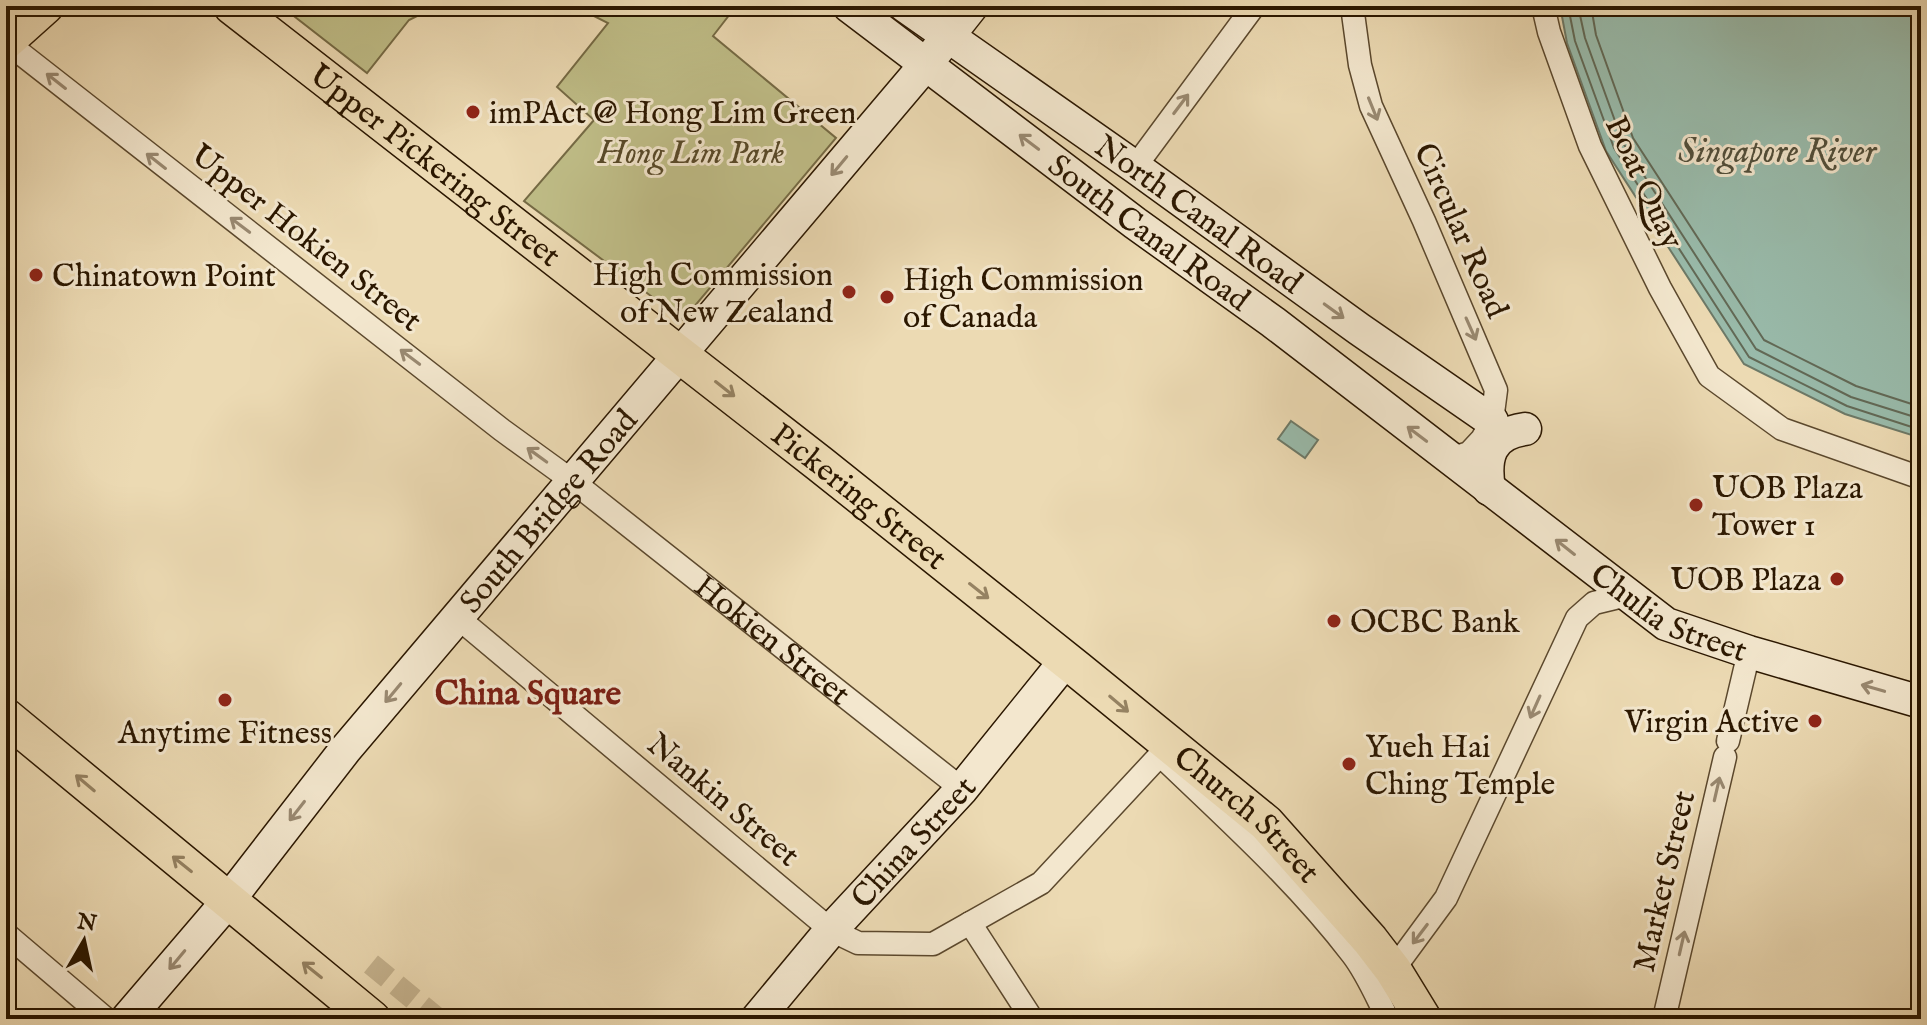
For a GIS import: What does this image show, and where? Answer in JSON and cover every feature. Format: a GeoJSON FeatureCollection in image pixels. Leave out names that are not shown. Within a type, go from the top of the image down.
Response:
{"type":"FeatureCollection","features":[{"type":"Feature","properties":{"kind":"main road"},"geometry":{"type":"LineString","coordinates":[[6,42],[45,6]]}},
{"type":"Feature","properties":{"kind":"main road","name":"Upper Pickering Street"},"geometry":{"type":"LineString","coordinates":[[232,6],[679,353]]}},
{"type":"Feature","properties":{"kind":"main road","name":"Pickering Street"},"geometry":{"type":"LineString","coordinates":[[679,353],[1061,656]]}},
{"type":"Feature","properties":{"kind":"main road","name":"Church Street"},"geometry":{"type":"LineString","coordinates":[[1061,656],[1266,823],[1362,949],[1393,970],[1423,1019]]}},
{"type":"Feature","properties":{"kind":"main road"},"geometry":{"type":"LineString","coordinates":[[6,717],[372,1019]]}},
{"type":"Feature","properties":{"kind":"street","name":"South Canal Road"},"geometry":{"type":"LineString","coordinates":[[849,6],[1135,223],[1273,322],[1450,459]]}},
{"type":"Feature","properties":{"kind":"street","name":"North Canal Road"},"geometry":{"type":"LineString","coordinates":[[905,6],[1492,421]]}},
{"type":"Feature","properties":{"kind":"street","name":"South Bridge Road"},"geometry":{"type":"LineString","coordinates":[[127,1019],[228,901],[345,750],[972,6]]}},
{"type":"Feature","properties":{"kind":"street"},"geometry":{"type":"LineString","coordinates":[[1135,167],[1254,6]]}},
{"type":"Feature","properties":{"kind":"street","name":"Circular Road"},"geometry":{"type":"LineString","coordinates":[[1352,6],[1360,65],[1371,106],[1493,379],[1497,398],[1492,421]]}},
{"type":"Feature","properties":{"kind":"street","name":"Boat Quay"},"geometry":{"type":"LineString","coordinates":[[1543,6],[1549,32],[1590,146],[1660,288],[1709,376],[1782,429],[1906,472]]}},
{"type":"Feature","properties":{"kind":"street","name":"Upper Hokien Street"},"geometry":{"type":"LineString","coordinates":[[6,42],[502,430],[571,480]]}},
{"type":"Feature","properties":{"kind":"street"},"geometry":{"type":"LineString","coordinates":[[1450,459],[1469,453],[1476,447],[1492,421]]}},
{"type":"Feature","properties":{"kind":"street"},"geometry":{"type":"LineString","coordinates":[[1489,489],[1486,468],[1492,449],[1505,435],[1525,429]]}},
{"type":"Feature","properties":{"kind":"street","name":"Chulia Street"},"geometry":{"type":"LineString","coordinates":[[1450,459],[1666,624],[1749,652],[1921,702]]}},
{"type":"Feature","properties":{"kind":"street","name":"Hokien Street"},"geometry":{"type":"LineString","coordinates":[[571,480],[967,794]]}},
{"type":"Feature","properties":{"kind":"street"},"geometry":{"type":"LineString","coordinates":[[1393,970],[1446,898],[1577,618],[1594,603],[1627,595]]}},
{"type":"Feature","properties":{"kind":"street","name":"Nankin Street"},"geometry":{"type":"LineString","coordinates":[[457,617],[836,933]]}},
{"type":"Feature","properties":{"kind":"street","name":"Market Street"},"geometry":{"type":"LineString","coordinates":[[1664,1019],[1749,652]]}},
{"type":"Feature","properties":{"kind":"street","name":"China Street"},"geometry":{"type":"LineString","coordinates":[[757,1019],[967,794],[1061,656]]}},
{"type":"Feature","properties":{"kind":"street"},"geometry":{"type":"LineString","coordinates":[[836,933],[858,943],[933,944],[1041,883],[1160,755],[1362,949],[1388,1019]]}},
{"type":"Feature","properties":{"kind":"street"},"geometry":{"type":"LineString","coordinates":[[970,923],[1032,1019]]}},
{"type":"Feature","properties":{"kind":"street","name":"China Street"},"geometry":{"type":"LineString","coordinates":[[770,1019],[836,933]]}},
{"type":"Feature","properties":{"kind":"street"},"geometry":{"type":"LineString","coordinates":[[6,934],[106,1019]]}},
{"type":"Feature","properties":{"kind":"green space"},"geometry":{"type":"Polygon","coordinates":[[[281,6],[437,6],[409,20],[367,73],[281,6]]]}},
{"type":"Feature","properties":{"kind":"green space","name":"Hong Lim Park"},"geometry":{"type":"Polygon","coordinates":[[[560,6],[719,6],[730,14],[713,36],[836,138],[683,320],[524,201],[594,120],[557,87],[608,23],[584,11],[560,6]]]}},
{"type":"Feature","properties":{"kind":"water","name":"Singapore River"},"geometry":{"type":"Polygon","coordinates":[[[1560,6],[1921,6],[1921,438],[1845,414],[1744,364],[1606,151],[1567,43],[1560,6]]]}},
{"type":"Feature","properties":{"kind":"water"},"geometry":{"type":"Polygon","coordinates":[[[1291,421],[1318,440],[1305,458],[1278,439],[1291,421]]]}},
{"type":"Feature","properties":{"kind":"tunnel"},"geometry":{"type":"LineString","coordinates":[[371,964],[438,1019]]}},
{"type":"Feature","properties":{"kind":"place","name":"imPAct @ Hong Lim Green"},"geometry":{"type":"Point","coordinates":[473,112]}},
{"type":"Feature","properties":{"kind":"place","name":"Chinatown Point"},"geometry":{"type":"Point","coordinates":[36,275]}},
{"type":"Feature","properties":{"kind":"place","name":"High Commission of New Zealand"},"geometry":{"type":"Point","coordinates":[849,292]}},
{"type":"Feature","properties":{"kind":"place","name":"High Commission of Canada"},"geometry":{"type":"Point","coordinates":[887,297]}},
{"type":"Feature","properties":{"kind":"place","name":"UOB Plaza Tower 1"},"geometry":{"type":"Point","coordinates":[1696,505]}},
{"type":"Feature","properties":{"kind":"place","name":"UOB Plaza"},"geometry":{"type":"Point","coordinates":[1837,579]}},
{"type":"Feature","properties":{"kind":"place","name":"OCBC Bank"},"geometry":{"type":"Point","coordinates":[1334,621]}},
{"type":"Feature","properties":{"kind":"place","name":"Anytime Fitness"},"geometry":{"type":"Point","coordinates":[225,700]}},
{"type":"Feature","properties":{"kind":"place","name":"Virgin Active"},"geometry":{"type":"Point","coordinates":[1815,721]}},
{"type":"Feature","properties":{"kind":"place","name":"Yueh Hai Ching Temple"},"geometry":{"type":"Point","coordinates":[1349,764]}},
{"type":"Feature","properties":{"kind":"district","name":"China Square"},"geometry":{"type":"Point","coordinates":[528,692]}}]}
